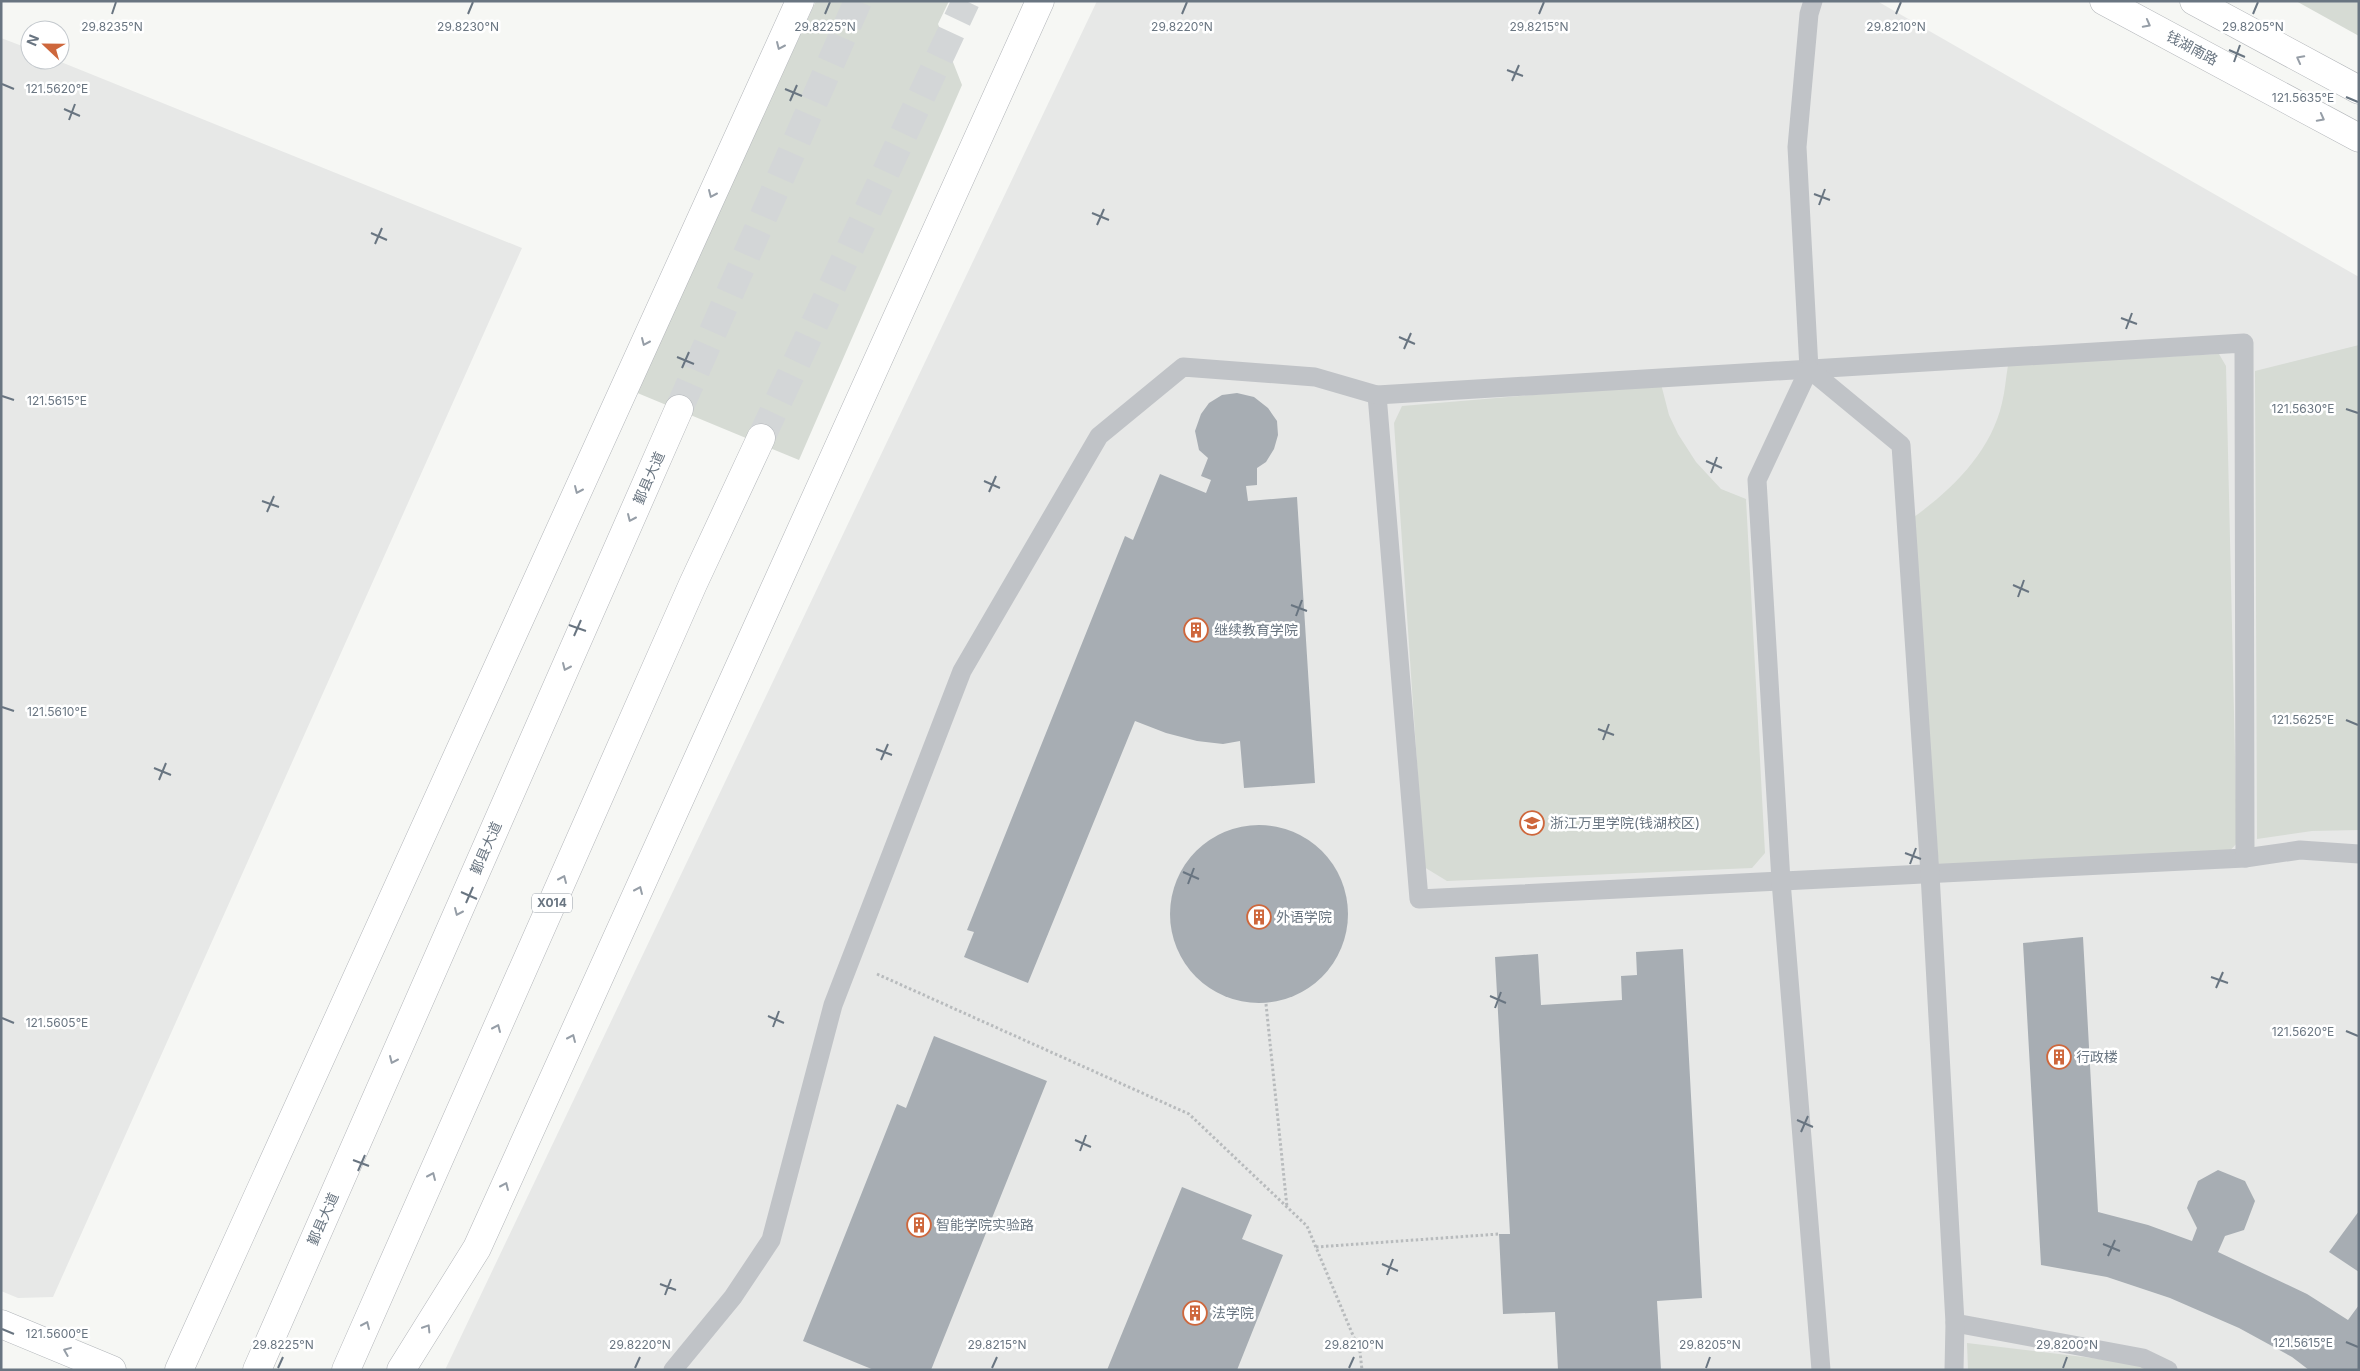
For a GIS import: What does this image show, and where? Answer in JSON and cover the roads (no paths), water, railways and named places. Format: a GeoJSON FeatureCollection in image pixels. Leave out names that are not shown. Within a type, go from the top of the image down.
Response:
{"type":"FeatureCollection","features":[{"type":"Feature","properties":{"kind":"main road"},"geometry":{"type":"LineString","coordinates":[[179,1370],[800,1]]}},
{"type":"Feature","properties":{"kind":"main road"},"geometry":{"type":"LineString","coordinates":[[401,1370],[477,1248],[1040,1]]}},
{"type":"Feature","properties":{"kind":"main road","name":"钱湖南路"},"geometry":{"type":"LineString","coordinates":[[2104,1],[2359,138]]}},
{"type":"Feature","properties":{"kind":"main road"},"geometry":{"type":"LineString","coordinates":[[2194,1],[2359,90]]}},
{"type":"Feature","properties":{"kind":"main road","name":"鄞县大道"},"geometry":{"type":"LineString","coordinates":[[257,1370],[679,409]]}},
{"type":"Feature","properties":{"kind":"main road","name":"X014"},"geometry":{"type":"LineString","coordinates":[[346,1370],[693,584],[761,438]]}},
{"type":"Feature","properties":{"kind":"main road"},"geometry":{"type":"LineString","coordinates":[[1,1324],[112,1370]]}},
{"type":"Feature","properties":{"kind":"lane"},"geometry":{"type":"LineString","coordinates":[[1813,1],[1809,14],[1797,147],[1809,369],[1757,480],[1781,881],[1821,1370]]}},
{"type":"Feature","properties":{"kind":"lane"},"geometry":{"type":"LineString","coordinates":[[672,1370],[733,1297],[770,1240],[833,1005],[962,671],[1099,436],[1183,367],[1316,377],[1377,395],[2244,343],[2245,858]]}},
{"type":"Feature","properties":{"kind":"lane"},"geometry":{"type":"LineString","coordinates":[[1809,369],[1900,445],[1930,874],[1955,1323],[1954,1370]]}},
{"type":"Feature","properties":{"kind":"lane"},"geometry":{"type":"LineString","coordinates":[[1377,395],[1419,899],[2245,858],[2300,850],[2359,854]]}},
{"type":"Feature","properties":{"kind":"lane"},"geometry":{"type":"LineString","coordinates":[[1955,1323],[2144,1358],[2168,1370]]}},
{"type":"Feature","properties":{"kind":"tunnel"},"geometry":{"type":"LineString","coordinates":[[679,409],[858,1]]}},
{"type":"Feature","properties":{"kind":"tunnel"},"geometry":{"type":"LineString","coordinates":[[761,438],[966,1]]}},
{"type":"Feature","properties":{"kind":"place","name":"继续教育学院"},"geometry":{"type":"Point","coordinates":[1196,630]}},
{"type":"Feature","properties":{"kind":"place","name":"浙江万里学院(钱湖校区)"},"geometry":{"type":"Point","coordinates":[1532,823]}},
{"type":"Feature","properties":{"kind":"place","name":"外语学院"},"geometry":{"type":"Point","coordinates":[1259,917]}},
{"type":"Feature","properties":{"kind":"place","name":"行政楼"},"geometry":{"type":"Point","coordinates":[2059,1057]}},
{"type":"Feature","properties":{"kind":"place","name":"智能学院实验路"},"geometry":{"type":"Point","coordinates":[919,1225]}},
{"type":"Feature","properties":{"kind":"place","name":"法学院"},"geometry":{"type":"Point","coordinates":[1195,1313]}}]}
